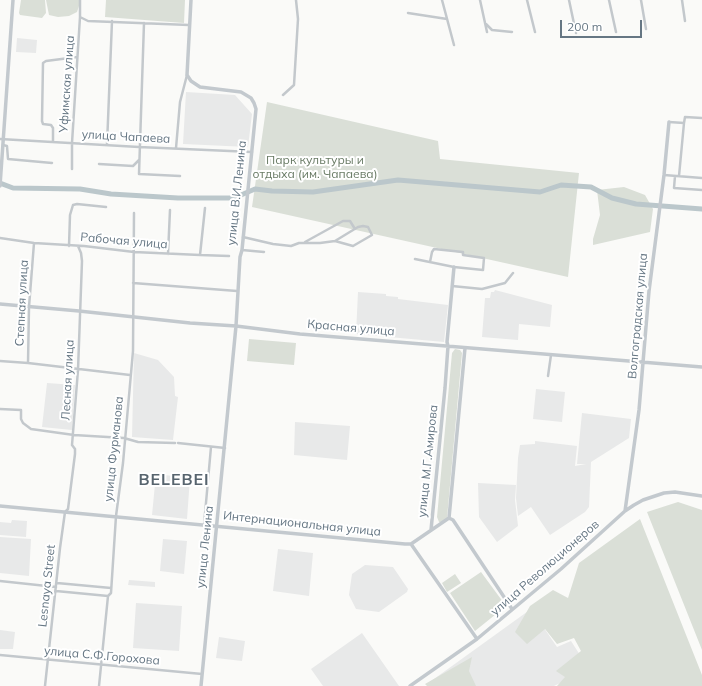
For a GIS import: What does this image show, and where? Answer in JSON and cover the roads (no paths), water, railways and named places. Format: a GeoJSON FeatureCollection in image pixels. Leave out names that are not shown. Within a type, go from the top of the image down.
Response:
{"type":"FeatureCollection","features":[{"type":"Feature","properties":{"kind":"street"},"geometry":{"type":"LineString","coordinates":[[0,186],[3,145],[2,139],[12,7],[14,0]]}},
{"type":"Feature","properties":{"kind":"street","name":"Уфимская улица"},"geometry":{"type":"LineString","coordinates":[[72,169],[72,143],[80,0]]}},
{"type":"Feature","properties":{"kind":"street"},"geometry":{"type":"LineString","coordinates":[[176,148],[180,102],[187,74],[191,0]]}},
{"type":"Feature","properties":{"kind":"street"},"geometry":{"type":"LineString","coordinates":[[283,95],[294,85],[298,18],[296,0]]}},
{"type":"Feature","properties":{"kind":"street"},"geometry":{"type":"LineString","coordinates":[[442,0],[454,45]]}},
{"type":"Feature","properties":{"kind":"street"},"geometry":{"type":"LineString","coordinates":[[480,0],[487,32]]}},
{"type":"Feature","properties":{"kind":"street"},"geometry":{"type":"LineString","coordinates":[[527,0],[534,32]]}},
{"type":"Feature","properties":{"kind":"street"},"geometry":{"type":"LineString","coordinates":[[568,0],[576,33]]}},
{"type":"Feature","properties":{"kind":"street"},"geometry":{"type":"LineString","coordinates":[[610,0],[616,32]]}},
{"type":"Feature","properties":{"kind":"street"},"geometry":{"type":"LineString","coordinates":[[640,0],[646,29]]}},
{"type":"Feature","properties":{"kind":"street"},"geometry":{"type":"LineString","coordinates":[[682,0],[685,21]]}},
{"type":"Feature","properties":{"kind":"street"},"geometry":{"type":"LineString","coordinates":[[408,13],[447,19]]}},
{"type":"Feature","properties":{"kind":"street"},"geometry":{"type":"LineString","coordinates":[[80,16],[88,20],[190,26]]}},
{"type":"Feature","properties":{"kind":"street"},"geometry":{"type":"LineString","coordinates":[[107,145],[112,21]]}},
{"type":"Feature","properties":{"kind":"street"},"geometry":{"type":"LineString","coordinates":[[144,23],[139,174],[180,176]]}},
{"type":"Feature","properties":{"kind":"street"},"geometry":{"type":"LineString","coordinates":[[485,24],[492,30],[512,32]]}},
{"type":"Feature","properties":{"kind":"street"},"geometry":{"type":"LineString","coordinates":[[53,142],[54,128],[51,125],[44,124],[42,121],[43,63],[77,56]]}},
{"type":"Feature","properties":{"kind":"street","name":"улица В.И.Ленина"},"geometry":{"type":"LineString","coordinates":[[187,74],[191,81],[200,87],[236,91],[247,95],[251,98],[256,109],[237,291]]}},
{"type":"Feature","properties":{"kind":"street"},"geometry":{"type":"LineString","coordinates":[[679,176],[685,117],[702,118]]}},
{"type":"Feature","properties":{"kind":"street"},"geometry":{"type":"LineString","coordinates":[[669,122],[684,123]]}},
{"type":"Feature","properties":{"kind":"street","name":"Волгоградская улица"},"geometry":{"type":"LineString","coordinates":[[625,511],[639,410],[649,291],[664,175],[669,122]]}},
{"type":"Feature","properties":{"kind":"street","name":"улица Чапаева"},"geometry":{"type":"LineString","coordinates":[[2,139],[252,152]]}},
{"type":"Feature","properties":{"kind":"street"},"geometry":{"type":"LineString","coordinates":[[3,145],[7,146],[8,159],[52,163]]}},
{"type":"Feature","properties":{"kind":"street"},"geometry":{"type":"LineString","coordinates":[[99,164],[133,166],[139,160]]}},
{"type":"Feature","properties":{"kind":"street"},"geometry":{"type":"LineString","coordinates":[[664,175],[702,178]]}},
{"type":"Feature","properties":{"kind":"street"},"geometry":{"type":"LineString","coordinates":[[675,176],[674,188],[702,190]]}},
{"type":"Feature","properties":{"kind":"street"},"geometry":{"type":"LineString","coordinates":[[69,246],[70,215],[73,205],[77,204],[106,207]]}},
{"type":"Feature","properties":{"kind":"street"},"geometry":{"type":"LineString","coordinates":[[200,255],[205,208]]}},
{"type":"Feature","properties":{"kind":"street"},"geometry":{"type":"LineString","coordinates":[[168,254],[170,210]]}},
{"type":"Feature","properties":{"kind":"street","name":"улица Фурманова"},"geometry":{"type":"LineString","coordinates":[[100,686],[108,596],[111,593],[116,516],[123,463],[124,438],[133,351],[134,213]]}},
{"type":"Feature","properties":{"kind":"street"},"geometry":{"type":"LineString","coordinates":[[243,237],[273,244],[291,246],[312,240],[343,221],[350,221],[355,229]]}},
{"type":"Feature","properties":{"kind":"street"},"geometry":{"type":"LineString","coordinates":[[303,243],[335,242],[347,246],[353,246],[372,235],[368,227],[363,226],[355,229],[335,242]]}},
{"type":"Feature","properties":{"kind":"street","name":"Рабочая улица"},"geometry":{"type":"LineString","coordinates":[[0,238],[34,244],[78,246],[134,252],[229,256]]}},
{"type":"Feature","properties":{"kind":"street","name":"Степная улица"},"geometry":{"type":"LineString","coordinates":[[28,363],[34,244]]}},
{"type":"Feature","properties":{"kind":"street","name":"Лесная улица"},"geometry":{"type":"LineString","coordinates":[[65,512],[68,509],[75,449],[72,445],[78,370],[82,261],[78,246]]}},
{"type":"Feature","properties":{"kind":"street"},"geometry":{"type":"LineString","coordinates":[[414,259],[454,267],[483,270],[484,258],[462,255],[463,252],[434,249],[430,262]]}},
{"type":"Feature","properties":{"kind":"street"},"geometry":{"type":"LineString","coordinates":[[242,250],[264,252]]}},
{"type":"Feature","properties":{"kind":"street","name":"улица М.Г.Амирова"},"geometry":{"type":"LineString","coordinates":[[431,530],[436,489],[448,346],[451,286],[454,267]]}},
{"type":"Feature","properties":{"kind":"street"},"geometry":{"type":"LineString","coordinates":[[451,286],[482,289],[505,283],[513,273]]}},
{"type":"Feature","properties":{"kind":"street"},"geometry":{"type":"LineString","coordinates":[[133,284],[237,291]]}},
{"type":"Feature","properties":{"kind":"street","name":"улица Ленина"},"geometry":{"type":"LineString","coordinates":[[201,686],[225,448],[236,326],[237,291]]}},
{"type":"Feature","properties":{"kind":"street","name":"Красная улица"},"geometry":{"type":"LineString","coordinates":[[0,304],[133,316],[190,323],[236,326],[300,334],[702,367]]}},
{"type":"Feature","properties":{"kind":"street","name":"улица М.Г.Амирова"},"geometry":{"type":"LineString","coordinates":[[431,530],[449,518],[465,348]]}},
{"type":"Feature","properties":{"kind":"street"},"geometry":{"type":"LineString","coordinates":[[548,376],[551,355]]}},
{"type":"Feature","properties":{"kind":"street"},"geometry":{"type":"LineString","coordinates":[[0,361],[130,375]]}},
{"type":"Feature","properties":{"kind":"street"},"geometry":{"type":"LineString","coordinates":[[0,409],[21,410],[22,423],[31,429],[74,435],[124,438],[138,442],[177,443],[225,448]]}},
{"type":"Feature","properties":{"kind":"street"},"geometry":{"type":"LineString","coordinates":[[204,525],[211,447]]}},
{"type":"Feature","properties":{"kind":"street","name":"улица Революционеров"},"geometry":{"type":"LineString","coordinates":[[410,686],[477,639],[561,569],[625,511],[642,500],[664,494],[675,492],[702,496]]}},
{"type":"Feature","properties":{"kind":"street","name":"Интернациональная улица"},"geometry":{"type":"LineString","coordinates":[[0,506],[411,544]]}},
{"type":"Feature","properties":{"kind":"street","name":"Lesnaya Street"},"geometry":{"type":"LineString","coordinates":[[45,686],[65,512]]}},
{"type":"Feature","properties":{"kind":"street"},"geometry":{"type":"LineString","coordinates":[[449,518],[453,520],[512,609]]}},
{"type":"Feature","properties":{"kind":"street"},"geometry":{"type":"LineString","coordinates":[[431,530],[411,544],[477,639]]}},
{"type":"Feature","properties":{"kind":"street"},"geometry":{"type":"LineString","coordinates":[[0,581],[56,587]]}},
{"type":"Feature","properties":{"kind":"street"},"geometry":{"type":"LineString","coordinates":[[57,583],[111,588]]}},
{"type":"Feature","properties":{"kind":"street"},"geometry":{"type":"LineString","coordinates":[[56,591],[108,596]]}},
{"type":"Feature","properties":{"kind":"street","name":"улица С.Ф.Горохова"},"geometry":{"type":"LineString","coordinates":[[0,655],[203,674]]}},
{"type":"Feature","properties":{"kind":"waterway"},"geometry":{"type":"LineString","coordinates":[[0,183],[13,188],[80,189],[111,194],[178,198],[234,198],[255,189],[313,192],[398,180],[540,192],[561,185],[591,187],[612,198],[636,204],[702,209]]}},
{"type":"Feature","properties":{"kind":"district","name":"BELEBEI"},"geometry":{"type":"Point","coordinates":[174,480]}},
{"type":"Feature","properties":{"kind":"park label","name":"Парк культуры и отдыха (им. Чапаева)"},"geometry":{"type":"Point","coordinates":[315,167]}}]}
